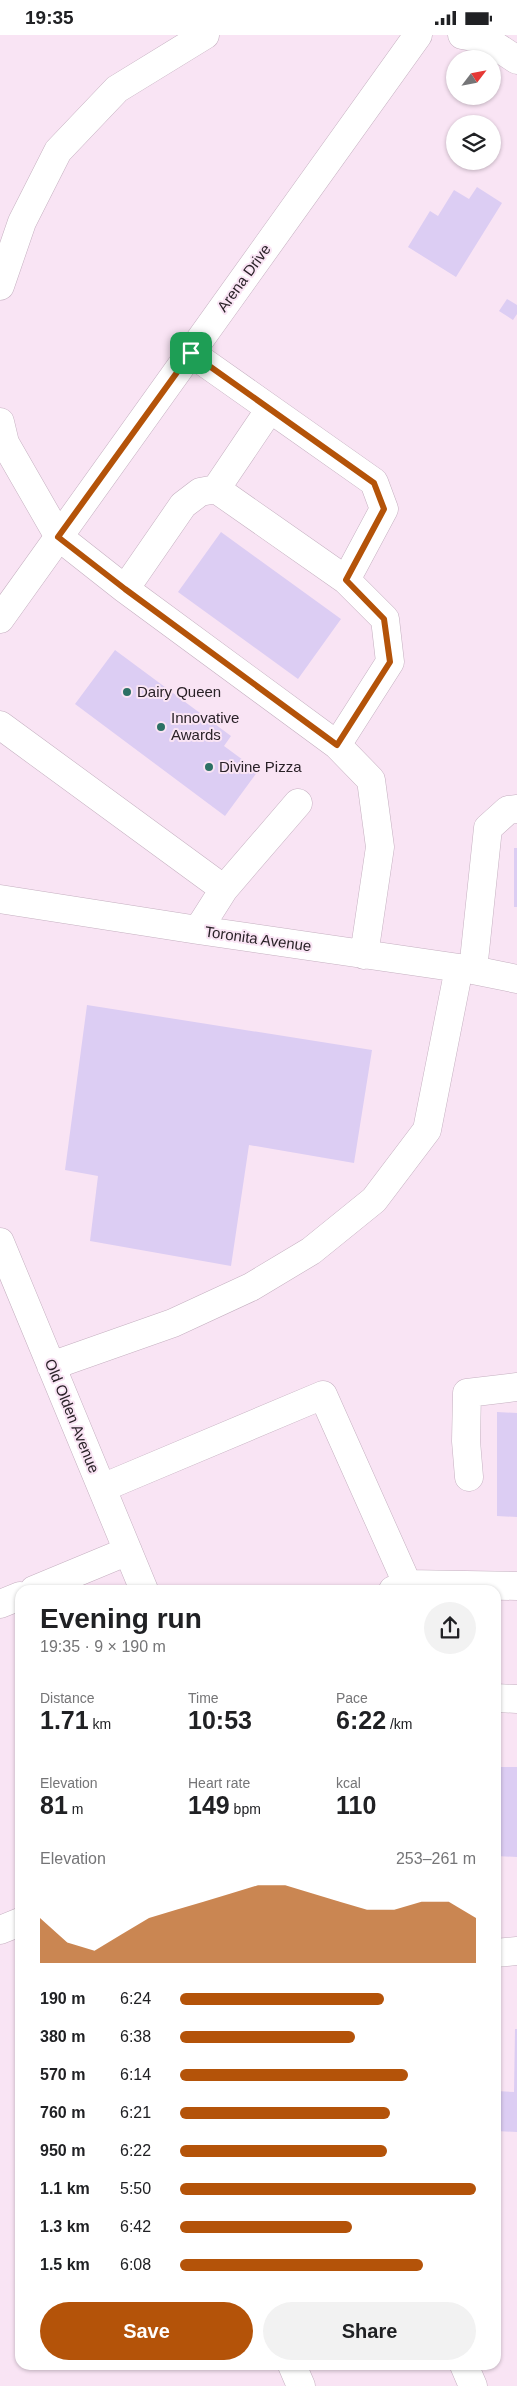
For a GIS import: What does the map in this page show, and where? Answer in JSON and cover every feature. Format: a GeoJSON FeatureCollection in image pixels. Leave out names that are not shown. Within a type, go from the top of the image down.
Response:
{"type":"FeatureCollection","features":[{"type":"Feature","properties":{"kind":"street"},"geometry":{"type":"LineString","coordinates":[[0,286],[22,222],[58,151],[117,89],[205,35]]}},
{"type":"Feature","properties":{"kind":"street","name":"Arena Drive"},"geometry":{"type":"LineString","coordinates":[[0,619],[418,35]]}},
{"type":"Feature","properties":{"kind":"street"},"geometry":{"type":"LineString","coordinates":[[462,35],[485,39],[517,60]]}},
{"type":"Feature","properties":{"kind":"street"},"geometry":{"type":"LineString","coordinates":[[191,353],[374,483],[384,509],[346,580]]}},
{"type":"Feature","properties":{"kind":"street"},"geometry":{"type":"LineString","coordinates":[[125,589],[183,505],[200,492],[216,489],[270,409]]}},
{"type":"Feature","properties":{"kind":"street"},"geometry":{"type":"LineString","coordinates":[[0,422],[5,443],[58,537],[125,589],[337,745],[371,780],[380,847],[364,955]]}},
{"type":"Feature","properties":{"kind":"street"},"geometry":{"type":"LineString","coordinates":[[216,489],[346,580],[384,619],[390,662],[337,745]]}},
{"type":"Feature","properties":{"kind":"street"},"geometry":{"type":"LineString","coordinates":[[0,725],[224,889]]}},
{"type":"Feature","properties":{"kind":"street"},"geometry":{"type":"LineString","coordinates":[[198,931],[224,889],[298,803]]}},
{"type":"Feature","properties":{"kind":"street"},"geometry":{"type":"LineString","coordinates":[[52,1366],[173,1323],[251,1287],[310,1251],[374,1200],[427,1130],[466,969],[488,828],[512,810]]}},
{"type":"Feature","properties":{"kind":"street","name":"Toronita Avenue"},"geometry":{"type":"LineString","coordinates":[[0,899],[198,931],[466,969],[517,979]]}},
{"type":"Feature","properties":{"kind":"street","name":"Old Olden Avenue"},"geometry":{"type":"LineString","coordinates":[[0,1242],[142,1585]]}},
{"type":"Feature","properties":{"kind":"street"},"geometry":{"type":"LineString","coordinates":[[469,1477],[466,1441],[467,1393],[517,1387]]}},
{"type":"Feature","properties":{"kind":"street"},"geometry":{"type":"LineString","coordinates":[[102,1488],[323,1395],[402,1585]]}},
{"type":"Feature","properties":{"kind":"street"},"geometry":{"type":"LineString","coordinates":[[46,1585],[128,1551]]}},
{"type":"Feature","properties":{"kind":"street"},"geometry":{"type":"LineString","coordinates":[[501,1585],[517,1585]]}},
{"type":"Feature","properties":{"kind":"street"},"geometry":{"type":"LineString","coordinates":[[0,1604],[15,1598]]}},
{"type":"Feature","properties":{"kind":"street"},"geometry":{"type":"LineString","coordinates":[[501,1698],[517,1699]]}},
{"type":"Feature","properties":{"kind":"street"},"geometry":{"type":"LineString","coordinates":[[0,1930],[15,1924]]}},
{"type":"Feature","properties":{"kind":"street"},"geometry":{"type":"LineString","coordinates":[[501,1953],[517,1951]]}},
{"type":"Feature","properties":{"kind":"street"},"geometry":{"type":"LineString","coordinates":[[294,2370],[301,2386]]}},
{"type":"Feature","properties":{"kind":"street"},"geometry":{"type":"LineString","coordinates":[[466,2370],[473,2386]]}},
{"type":"Feature","properties":{"kind":"building"},"geometry":{"type":"Polygon","coordinates":[[[477,187],[502,203],[456,277],[408,247],[430,211],[438,216],[454,190],[469,199],[477,187]]]}},
{"type":"Feature","properties":{"kind":"building"},"geometry":{"type":"Polygon","coordinates":[[[507,299],[517,305],[517,314],[513,320],[499,311],[507,299]]]}},
{"type":"Feature","properties":{"kind":"building"},"geometry":{"type":"Polygon","coordinates":[[[221,532],[341,619],[298,679],[178,592],[221,532]]]}},
{"type":"Feature","properties":{"kind":"building"},"geometry":{"type":"Polygon","coordinates":[[[115,650],[231,736],[224,746],[258,771],[225,816],[75,704],[115,650]]]}},
{"type":"Feature","properties":{"kind":"building"},"geometry":{"type":"Polygon","coordinates":[[[514,848],[517,848],[517,907],[514,907],[514,848]]]}},
{"type":"Feature","properties":{"kind":"building"},"geometry":{"type":"Polygon","coordinates":[[[87,1005],[372,1050],[354,1163],[249,1145],[231,1266],[90,1241],[98,1176],[65,1170],[87,1005]]]}},
{"type":"Feature","properties":{"kind":"building"},"geometry":{"type":"Polygon","coordinates":[[[497,1412],[517,1413],[517,1517],[497,1516],[497,1412]]]}},
{"type":"Feature","properties":{"kind":"building"},"geometry":{"type":"Polygon","coordinates":[[[501,1767],[517,1767],[517,1857],[501,1856],[501,1767]]]}},
{"type":"Feature","properties":{"kind":"building"},"geometry":{"type":"Polygon","coordinates":[[[515,2029],[517,2029],[517,2132],[501,2131],[501,2091],[514,2092],[515,2029]]]}},
{"type":"Feature","properties":{"kind":"place","name":"Dairy Queen"},"geometry":{"type":"Point","coordinates":[127,692]}},
{"type":"Feature","properties":{"kind":"place","name":"Innovative Awards"},"geometry":{"type":"Point","coordinates":[161,727]}},
{"type":"Feature","properties":{"kind":"place","name":"Divine Pizza"},"geometry":{"type":"Point","coordinates":[209,767]}},
{"type":"Feature","properties":{"kind":"route"},"geometry":{"type":"LineString","coordinates":[[191,353],[374,483],[384,509],[346,580],[384,619],[390,662],[337,745],[125,589],[58,537],[191,353]]}}]}
